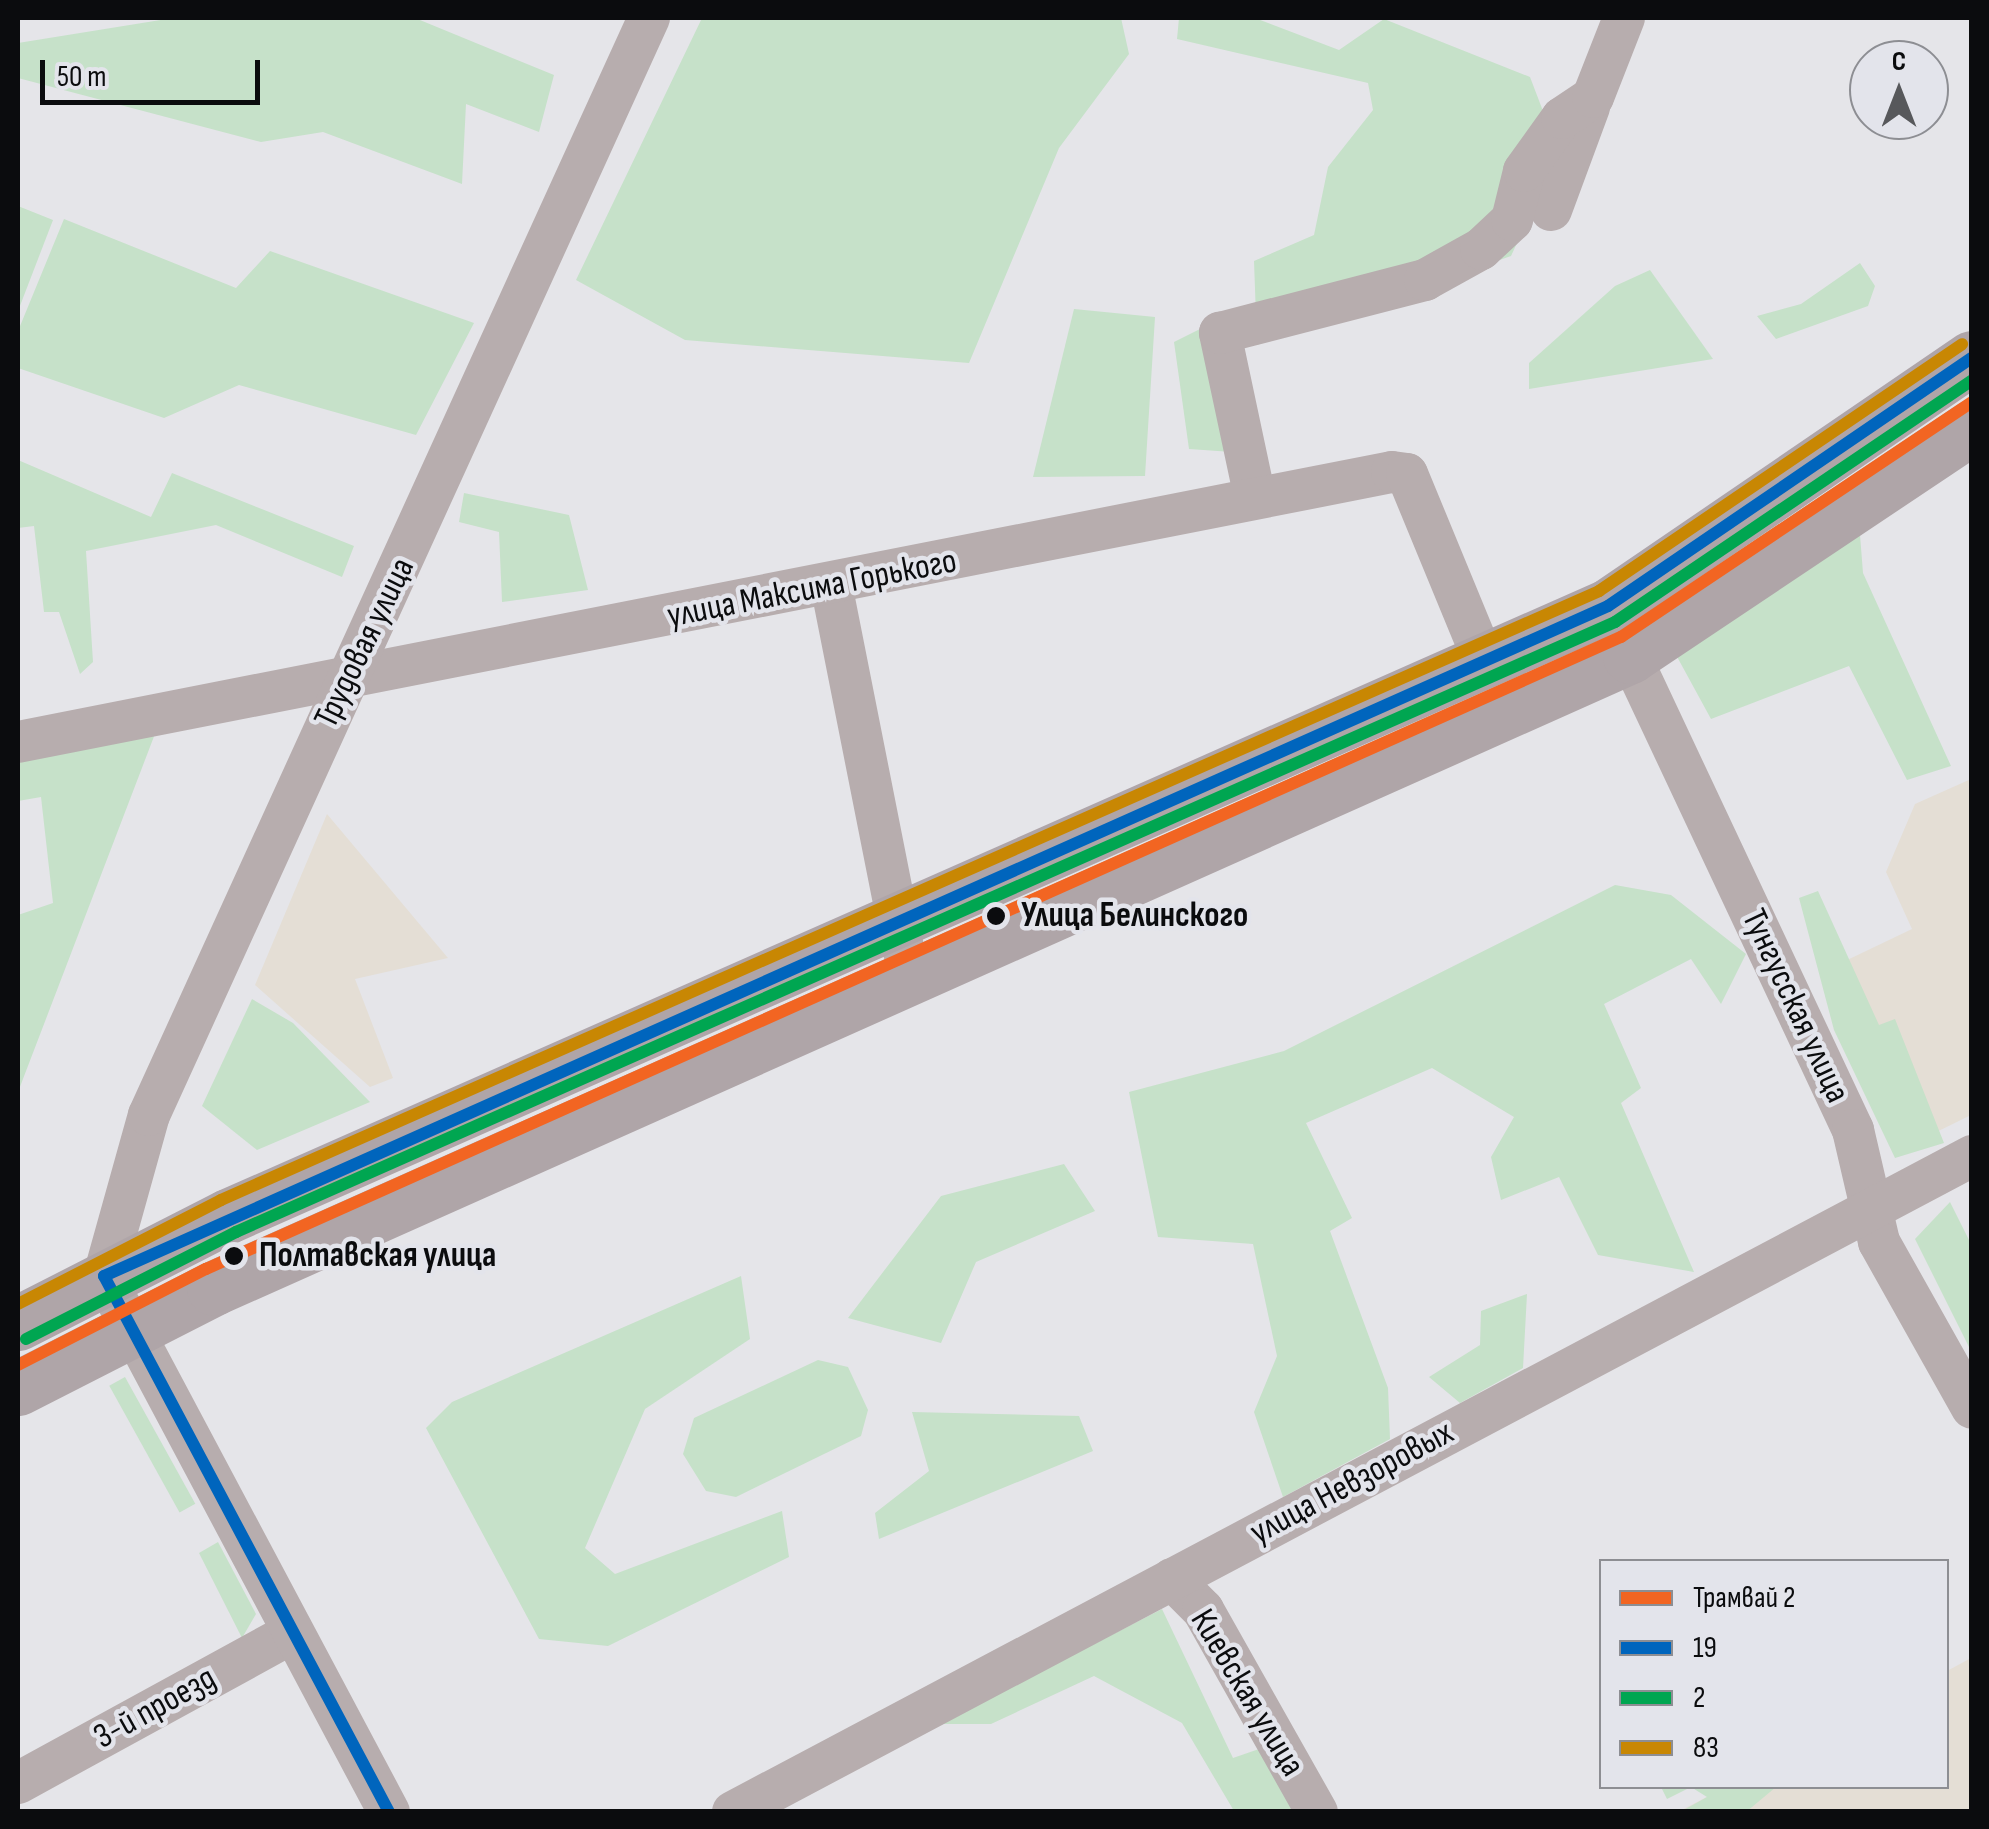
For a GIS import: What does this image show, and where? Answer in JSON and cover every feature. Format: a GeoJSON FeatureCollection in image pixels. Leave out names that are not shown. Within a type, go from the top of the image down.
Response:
{"type":"FeatureCollection","features":[{"type":"Feature","properties":{"kind":"main road"},"geometry":{"type":"LineString","coordinates":[[18,1322],[104,1276],[1608,606],[1972,358]]}},
{"type":"Feature","properties":{"kind":"main road"},"geometry":{"type":"LineString","coordinates":[[18,1388],[129,1329],[1630,656],[1972,427]]}},
{"type":"Feature","properties":{"kind":"street","name":"Трудовая улица"},"geometry":{"type":"LineString","coordinates":[[104,1276],[149,1115],[649,18]]}},
{"type":"Feature","properties":{"kind":"street"},"geometry":{"type":"LineString","coordinates":[[1551,210],[1624,18]]}},
{"type":"Feature","properties":{"kind":"street"},"geometry":{"type":"LineString","coordinates":[[1254,493],[1220,333],[1424,280],[1480,249],[1512,220],[1524,171],[1562,118],[1592,97]]}},
{"type":"Feature","properties":{"kind":"street","name":"улица Максима Горького"},"geometry":{"type":"LineString","coordinates":[[18,742],[346,677],[832,589],[1254,493],[1407,474],[1484,661]]}},
{"type":"Feature","properties":{"kind":"street"},"geometry":{"type":"LineString","coordinates":[[832,589],[910,980]]}},
{"type":"Feature","properties":{"kind":"street","name":"Тунгусская улица"},"geometry":{"type":"LineString","coordinates":[[1608,606],[1853,1130],[1879,1242],[1972,1408]]}},
{"type":"Feature","properties":{"kind":"street","name":"улица Невзоровых"},"geometry":{"type":"LineString","coordinates":[[733,1812],[1972,1156]]}},
{"type":"Feature","properties":{"kind":"street"},"geometry":{"type":"LineString","coordinates":[[104,1276],[389,1812]]}},
{"type":"Feature","properties":{"kind":"street","name":"Киевская улица"},"geometry":{"type":"LineString","coordinates":[[1172,1579],[1202,1610],[1316,1812]]}},
{"type":"Feature","properties":{"kind":"street","name":"3-й проезд"},"geometry":{"type":"LineString","coordinates":[[18,1783],[292,1634]]}},
{"type":"Feature","properties":{"kind":"shaded area"},"geometry":{"type":"Polygon","coordinates":[[[1971,779],[1971,1115],[1904,1148],[1820,973],[1912,929],[1886,872],[1915,804],[1971,779]]]}},
{"type":"Feature","properties":{"kind":"shaded area"},"geometry":{"type":"Polygon","coordinates":[[[327,814],[448,958],[355,979],[393,1078],[370,1087],[255,985],[327,814]]]}},
{"type":"Feature","properties":{"kind":"shaded area"},"geometry":{"type":"Polygon","coordinates":[[[1971,1658],[1971,1811],[1678,1812],[1722,1789],[1949,1789],[1949,1670],[1971,1658]]]}},
{"type":"Feature","properties":{"kind":"green space"},"geometry":{"type":"Polygon","coordinates":[[[173,18],[415,18],[554,75],[539,132],[466,104],[462,184],[323,132],[261,142],[18,78],[18,43],[173,18]]]}},
{"type":"Feature","properties":{"kind":"green space"},"geometry":{"type":"Polygon","coordinates":[[[702,18],[1121,18],[1129,54],[1059,148],[969,363],[685,340],[576,280],[702,18]]]}},
{"type":"Feature","properties":{"kind":"green space"},"geometry":{"type":"Polygon","coordinates":[[[1179,18],[1255,18],[1339,50],[1384,19],[1530,77],[1559,153],[1511,256],[1257,345],[1254,261],[1314,235],[1328,167],[1373,110],[1368,83],[1177,39],[1179,18]]]}},
{"type":"Feature","properties":{"kind":"green space"},"geometry":{"type":"Polygon","coordinates":[[[18,206],[53,220],[18,311],[18,206]]]}},
{"type":"Feature","properties":{"kind":"green space"},"geometry":{"type":"Polygon","coordinates":[[[64,219],[236,288],[270,251],[474,323],[416,435],[239,385],[164,418],[18,368],[18,331],[64,219]]]}},
{"type":"Feature","properties":{"kind":"green space"},"geometry":{"type":"Polygon","coordinates":[[[1860,263],[1875,286],[1868,306],[1776,339],[1757,316],[1801,304],[1860,263]]]}},
{"type":"Feature","properties":{"kind":"green space"},"geometry":{"type":"Polygon","coordinates":[[[1650,270],[1713,359],[1529,389],[1529,363],[1615,286],[1650,270]]]}},
{"type":"Feature","properties":{"kind":"green space"},"geometry":{"type":"Polygon","coordinates":[[[1074,309],[1155,317],[1145,476],[1033,477],[1074,309]]]}},
{"type":"Feature","properties":{"kind":"green space"},"geometry":{"type":"Polygon","coordinates":[[[1204,327],[1232,452],[1189,449],[1174,342],[1204,327]]]}},
{"type":"Feature","properties":{"kind":"green space"},"geometry":{"type":"Polygon","coordinates":[[[18,460],[151,517],[172,473],[354,546],[342,577],[216,525],[86,551],[93,662],[80,674],[59,612],[44,612],[34,526],[18,528],[18,460]]]}},
{"type":"Feature","properties":{"kind":"green space"},"geometry":{"type":"Polygon","coordinates":[[[464,493],[569,515],[588,590],[502,602],[499,532],[459,522],[464,493]]]}},
{"type":"Feature","properties":{"kind":"green space"},"geometry":{"type":"Polygon","coordinates":[[[1859,522],[1863,573],[1951,766],[1907,780],[1849,666],[1711,719],[1669,642],[1859,522]]]}},
{"type":"Feature","properties":{"kind":"green space"},"geometry":{"type":"Polygon","coordinates":[[[158,726],[18,1092],[18,915],[53,903],[41,797],[18,801],[18,755],[158,726]]]}},
{"type":"Feature","properties":{"kind":"green space"},"geometry":{"type":"Polygon","coordinates":[[[1615,885],[1671,895],[1746,954],[1721,1004],[1691,959],[1604,1004],[1641,1088],[1621,1103],[1694,1272],[1598,1255],[1559,1177],[1501,1200],[1491,1157],[1514,1117],[1432,1068],[1306,1123],[1352,1218],[1330,1231],[1388,1388],[1390,1439],[1283,1497],[1254,1412],[1277,1356],[1253,1244],[1158,1237],[1129,1092],[1284,1051],[1615,885]]]}},
{"type":"Feature","properties":{"kind":"green space"},"geometry":{"type":"Polygon","coordinates":[[[1818,891],[1879,1025],[1895,1019],[1944,1143],[1895,1158],[1834,1030],[1799,898],[1818,891]]]}},
{"type":"Feature","properties":{"kind":"green space"},"geometry":{"type":"Polygon","coordinates":[[[252,999],[293,1023],[370,1102],[257,1150],[202,1106],[252,999]]]}},
{"type":"Feature","properties":{"kind":"green space"},"geometry":{"type":"Polygon","coordinates":[[[1064,1164],[1095,1211],[976,1262],[941,1343],[848,1318],[941,1196],[1064,1164]]]}},
{"type":"Feature","properties":{"kind":"green space"},"geometry":{"type":"Polygon","coordinates":[[[1950,1202],[1971,1244],[1971,1351],[1915,1239],[1950,1202]]]}},
{"type":"Feature","properties":{"kind":"green space"},"geometry":{"type":"Polygon","coordinates":[[[741,1276],[750,1339],[645,1409],[585,1548],[615,1574],[782,1511],[789,1557],[608,1646],[539,1639],[426,1428],[452,1402],[741,1276]]]}},
{"type":"Feature","properties":{"kind":"green space"},"geometry":{"type":"Polygon","coordinates":[[[1527,1294],[1523,1368],[1460,1403],[1429,1377],[1480,1345],[1481,1311],[1527,1294]]]}},
{"type":"Feature","properties":{"kind":"green space"},"geometry":{"type":"Polygon","coordinates":[[[818,1360],[848,1367],[868,1410],[861,1436],[736,1497],[706,1491],[683,1454],[694,1418],[818,1360]]]}},
{"type":"Feature","properties":{"kind":"green space"},"geometry":{"type":"Polygon","coordinates":[[[125,1377],[195,1504],[180,1513],[109,1386],[125,1377]]]}},
{"type":"Feature","properties":{"kind":"green space"},"geometry":{"type":"Polygon","coordinates":[[[912,1412],[1079,1416],[1093,1451],[879,1539],[875,1513],[929,1471],[912,1412]]]}},
{"type":"Feature","properties":{"kind":"green space"},"geometry":{"type":"Polygon","coordinates":[[[218,1542],[256,1614],[242,1638],[199,1553],[218,1542]]]}},
{"type":"Feature","properties":{"kind":"green space"},"geometry":{"type":"Polygon","coordinates":[[[1162,1609],[1233,1758],[1259,1749],[1295,1811],[1234,1811],[1182,1723],[1094,1676],[991,1724],[939,1724],[1162,1609]]]}},
{"type":"Feature","properties":{"kind":"green space"},"geometry":{"type":"Polygon","coordinates":[[[1662,1789],[1687,1789],[1667,1799],[1662,1789]]]}},
{"type":"Feature","properties":{"kind":"green space"},"geometry":{"type":"Polygon","coordinates":[[[1694,1789],[1774,1789],[1746,1812],[1682,1811],[1707,1797],[1694,1789]]]}},
{"type":"Feature","properties":{"kind":"tram line","name":"2"},"geometry":{"type":"LineString","coordinates":[[18,1365],[206,1269],[1621,637],[1972,402]]}},
{"type":"Feature","properties":{"kind":"transit line","name":"83"},"geometry":{"type":"LineString","coordinates":[[18,1304],[221,1200],[1599,591],[1962,344]]}},
{"type":"Feature","properties":{"kind":"transit line","name":"19"},"geometry":{"type":"LineString","coordinates":[[389,1812],[104,1276],[1608,606],[1972,358]]}},
{"type":"Feature","properties":{"kind":"transit line","name":"2"},"geometry":{"type":"LineString","coordinates":[[26,1339],[236,1232],[1615,622],[1972,380]]}},
{"type":"Feature","properties":{"kind":"place","name":"Улица Белинского"},"geometry":{"type":"Point","coordinates":[996,916]}},
{"type":"Feature","properties":{"kind":"place","name":"Полтавская улица"},"geometry":{"type":"Point","coordinates":[234,1256]}}]}
